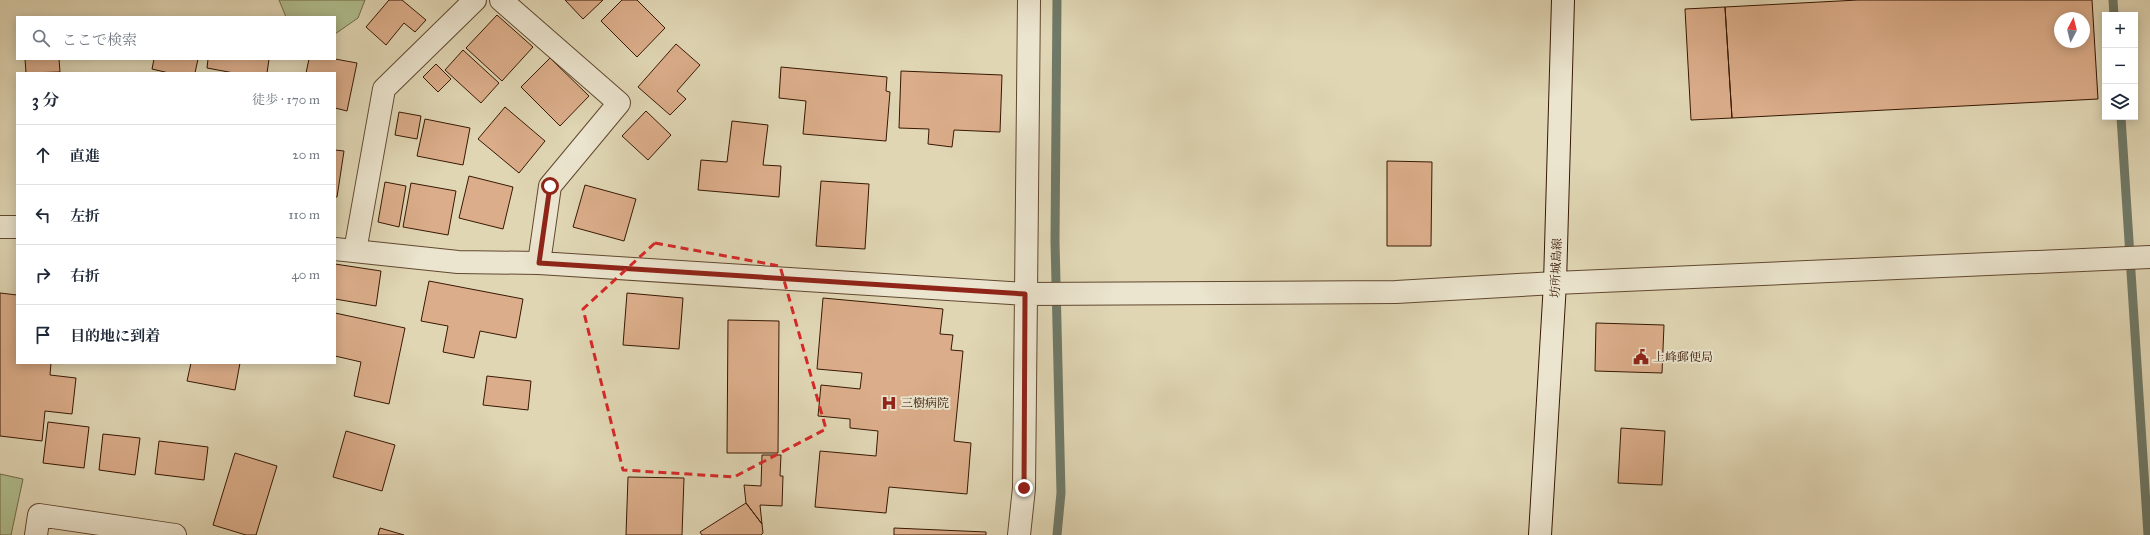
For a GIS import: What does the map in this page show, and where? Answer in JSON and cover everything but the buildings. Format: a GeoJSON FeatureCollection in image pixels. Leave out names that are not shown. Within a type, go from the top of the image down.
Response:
{"type":"FeatureCollection","features":[{"type":"Feature","properties":{"kind":"street"},"geometry":{"type":"LineString","coordinates":[[476,0],[384,89],[345,250],[458,262],[539,263],[1025,294],[1396,292],[1556,283],[2146,257]]}},
{"type":"Feature","properties":{"kind":"street"},"geometry":{"type":"LineString","coordinates":[[501,0],[619,103],[550,186],[539,263]]}},
{"type":"Feature","properties":{"kind":"street"},"geometry":{"type":"LineString","coordinates":[[1019,535],[1024,488],[1029,0]]}},
{"type":"Feature","properties":{"kind":"street","name":"坊所城島線"},"geometry":{"type":"LineString","coordinates":[[1540,535],[1556,283],[1563,0]]}},
{"type":"Feature","properties":{"kind":"street"},"geometry":{"type":"LineString","coordinates":[[0,227],[16,227]]}},
{"type":"Feature","properties":{"kind":"street"},"geometry":{"type":"LineString","coordinates":[[36,535],[39,515],[175,535]]}},
{"type":"Feature","properties":{"kind":"highlighted area"},"geometry":{"type":"Polygon","coordinates":[[[655,243],[780,266],[826,429],[734,477],[623,470],[583,309],[655,243]]]}},
{"type":"Feature","properties":{"kind":"green space"},"geometry":{"type":"Polygon","coordinates":[[[279,0],[365,0],[358,18],[336,33],[336,16],[286,16],[279,0]]]}},
{"type":"Feature","properties":{"kind":"green space"},"geometry":{"type":"Polygon","coordinates":[[[0,474],[23,479],[11,535],[0,535],[0,474]]]}},
{"type":"Feature","properties":{"kind":"waterway"},"geometry":{"type":"LineString","coordinates":[[1057,0],[1055,241],[1061,493],[1057,535]]}},
{"type":"Feature","properties":{"kind":"waterway"},"geometry":{"type":"LineString","coordinates":[[2113,0],[2114,12]]}},
{"type":"Feature","properties":{"kind":"waterway"},"geometry":{"type":"LineString","coordinates":[[2121,120],[2148,535]]}},
{"type":"Feature","properties":{"kind":"place","name":"上峰郵便局"},"geometry":{"type":"Point","coordinates":[1641,357]}},
{"type":"Feature","properties":{"kind":"place","name":"三樹病院"},"geometry":{"type":"Point","coordinates":[889,403]}},
{"type":"Feature","properties":{"kind":"route"},"geometry":{"type":"LineString","coordinates":[[550,186],[539,263],[1025,294],[1024,488]]}}]}
